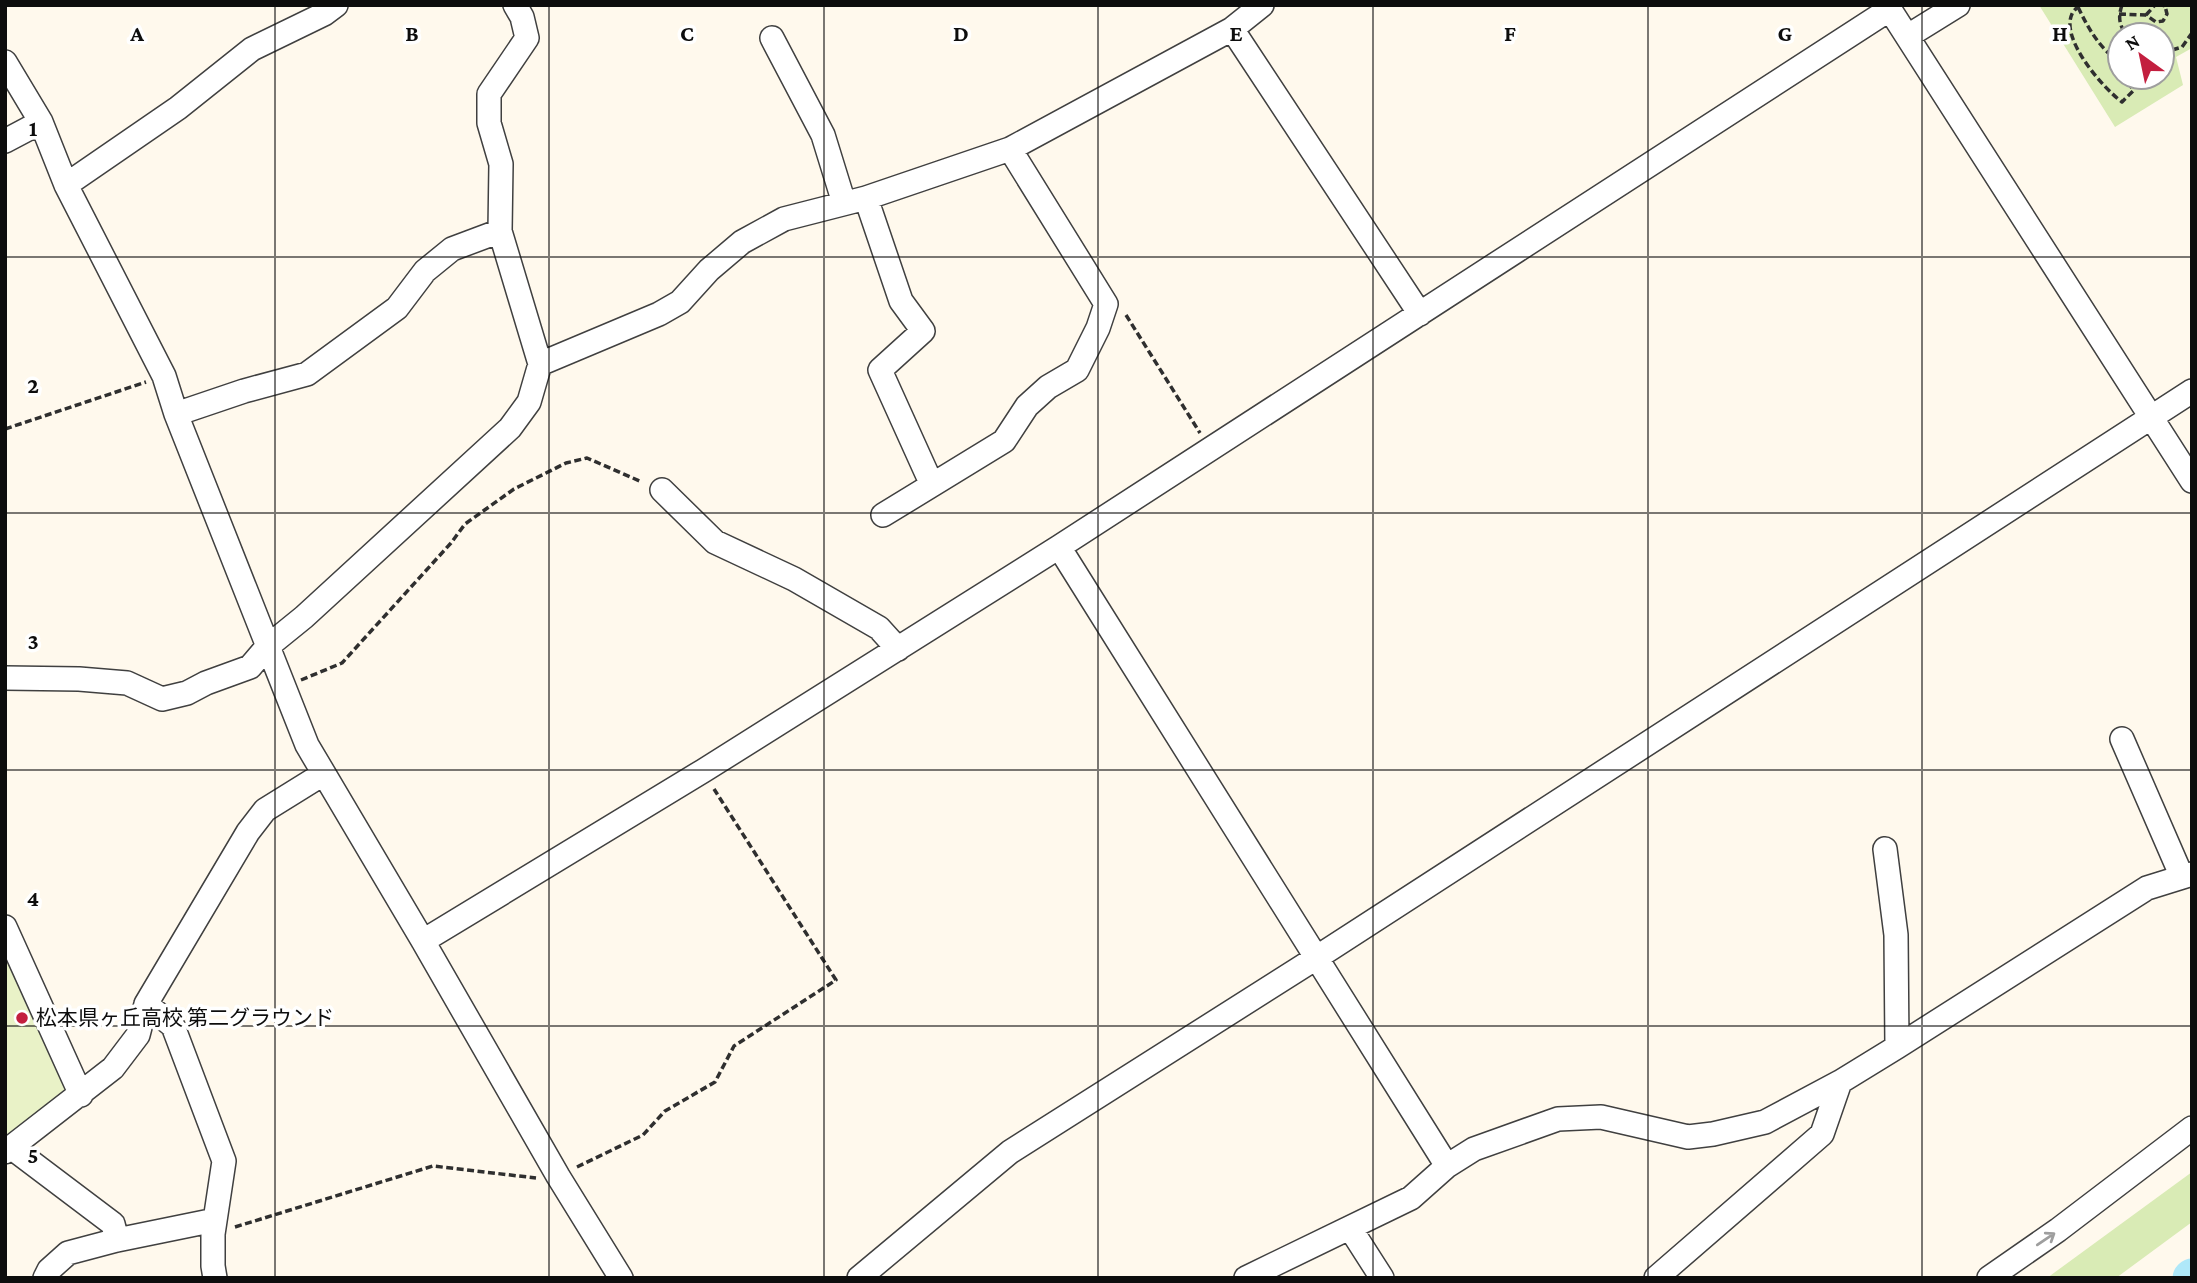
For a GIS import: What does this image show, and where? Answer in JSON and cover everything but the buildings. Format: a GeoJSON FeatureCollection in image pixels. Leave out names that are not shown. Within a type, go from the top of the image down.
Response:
{"type":"FeatureCollection","features":[{"type":"Feature","properties":{"kind":"street"},"geometry":{"type":"LineString","coordinates":[[66,185],[178,108],[253,50],[324,14],[335,5]]}},
{"type":"Feature","properties":{"kind":"street"},"geometry":{"type":"LineString","coordinates":[[5,678],[79,679],[127,684],[162,699],[187,693],[250,667],[267,647],[304,617],[510,428],[529,402],[540,364],[500,231],[501,164],[489,123],[489,94],[527,38],[522,17],[515,5]]}},
{"type":"Feature","properties":{"kind":"street"},"geometry":{"type":"LineString","coordinates":[[540,364],[659,314],[680,302],[709,270],[742,242],[784,219],[855,200],[1010,149],[1232,29],[1262,5]]}},
{"type":"Feature","properties":{"kind":"street"},"geometry":{"type":"LineString","coordinates":[[1908,36],[1958,5]]}},
{"type":"Feature","properties":{"kind":"street"},"geometry":{"type":"LineString","coordinates":[[423,941],[703,771],[1059,547],[1888,7],[2192,481]]}},
{"type":"Feature","properties":{"kind":"street"},"geometry":{"type":"LineString","coordinates":[[1232,29],[1420,314]]}},
{"type":"Feature","properties":{"kind":"street"},"geometry":{"type":"LineString","coordinates":[[772,38],[855,200],[901,301],[923,331],[880,370],[932,485]]}},
{"type":"Feature","properties":{"kind":"street"},"geometry":{"type":"LineString","coordinates":[[5,62],[41,122],[66,185],[164,376],[176,414],[307,745],[558,1176],[621,1278]]}},
{"type":"Feature","properties":{"kind":"street"},"geometry":{"type":"LineString","coordinates":[[5,141],[41,122]]}},
{"type":"Feature","properties":{"kind":"street"},"geometry":{"type":"LineString","coordinates":[[883,515],[1004,441],[1027,406],[1048,387],[1077,370],[1098,328],[1106,304],[1010,149]]}},
{"type":"Feature","properties":{"kind":"street"},"geometry":{"type":"LineString","coordinates":[[176,414],[244,391],[307,374],[397,308],[425,271],[452,249],[500,231]]}},
{"type":"Feature","properties":{"kind":"street"},"geometry":{"type":"LineString","coordinates":[[859,1278],[1010,1152],[1316,958],[2192,391]]}},
{"type":"Feature","properties":{"kind":"street"},"geometry":{"type":"LineString","coordinates":[[662,490],[715,542],[794,579],[880,628],[898,649]]}},
{"type":"Feature","properties":{"kind":"street"},"geometry":{"type":"LineString","coordinates":[[1059,547],[1447,1166]]}},
{"type":"Feature","properties":{"kind":"street"},"geometry":{"type":"LineString","coordinates":[[1246,1278],[1411,1198],[1447,1166],[1474,1149],[1558,1119],[1601,1117],[1688,1137],[1765,1122],[1840,1082],[2147,888],[2187,876],[2122,739]]}},
{"type":"Feature","properties":{"kind":"street"},"geometry":{"type":"LineString","coordinates":[[117,1240],[113,1224],[8,1150],[113,1068],[138,1035],[146,1004],[248,832],[265,810],[323,774]]}},
{"type":"Feature","properties":{"kind":"street"},"geometry":{"type":"LineString","coordinates":[[1885,849],[1896,936],[1897,1047]]}},
{"type":"Feature","properties":{"kind":"street"},"geometry":{"type":"LineString","coordinates":[[5,927],[81,1095]]}},
{"type":"Feature","properties":{"kind":"street"},"geometry":{"type":"LineString","coordinates":[[146,1004],[173,1026],[225,1161],[214,1227],[215,1278]]}},
{"type":"Feature","properties":{"kind":"street"},"geometry":{"type":"LineString","coordinates":[[1656,1278],[1822,1134],[1840,1082]]}},
{"type":"Feature","properties":{"kind":"street"},"geometry":{"type":"LineString","coordinates":[[1989,1278],[2058,1230],[2192,1128]]}},
{"type":"Feature","properties":{"kind":"street"},"geometry":{"type":"LineString","coordinates":[[45,1278],[49,1270],[68,1253],[117,1240],[214,1227]]}},
{"type":"Feature","properties":{"kind":"street"},"geometry":{"type":"LineString","coordinates":[[1350,1228],[1382,1278]]}},
{"type":"Feature","properties":{"kind":"path"},"geometry":{"type":"LineString","coordinates":[[2120,21],[2122,5]]}},
{"type":"Feature","properties":{"kind":"path"},"geometry":{"type":"LineString","coordinates":[[2146,15],[2155,5]]}},
{"type":"Feature","properties":{"kind":"path"},"geometry":{"type":"LineString","coordinates":[[2119,14],[2146,15],[2156,22],[2163,21],[2167,14],[2165,6],[2162,5]]}},
{"type":"Feature","properties":{"kind":"path"},"geometry":{"type":"LineString","coordinates":[[2106,52],[2085,24],[2078,6],[2072,13],[2072,36],[2106,89]]}},
{"type":"Feature","properties":{"kind":"path"},"geometry":{"type":"LineString","coordinates":[[2176,48],[2182,47],[2192,33]]}},
{"type":"Feature","properties":{"kind":"path"},"geometry":{"type":"LineString","coordinates":[[2108,91],[2122,102],[2133,91]]}},
{"type":"Feature","properties":{"kind":"path"},"geometry":{"type":"LineString","coordinates":[[1106,304],[1125,314],[1210,450]]}},
{"type":"Feature","properties":{"kind":"path"},"geometry":{"type":"LineString","coordinates":[[5,429],[164,376]]}},
{"type":"Feature","properties":{"kind":"path"},"geometry":{"type":"LineString","coordinates":[[283,687],[342,663],[451,543],[464,524],[514,489],[566,463],[587,458],[662,490]]}},
{"type":"Feature","properties":{"kind":"path"},"geometry":{"type":"LineString","coordinates":[[214,1227],[433,1166],[538,1178],[558,1176],[643,1135],[665,1111],[715,1082],[734,1046],[836,980],[703,771]]}},
{"type":"Feature","properties":{"kind":"green space"},"geometry":{"type":"Polygon","coordinates":[[[2039,5],[2192,5],[2192,48],[2176,57],[2176,21],[2106,21],[2106,91],[2173,91],[2115,127],[2039,5]]]}},
{"type":"Feature","properties":{"kind":"green space"},"geometry":{"type":"Polygon","coordinates":[[[2176,57],[2183,85],[2176,89],[2176,57]]]}},
{"type":"Feature","properties":{"kind":"green space","name":"松本県ヶ丘高校 第二グラウンド"},"geometry":{"type":"Polygon","coordinates":[[[5,948],[71,1087],[5,1140],[5,948]]]}},
{"type":"Feature","properties":{"kind":"green space"},"geometry":{"type":"Polygon","coordinates":[[[2192,1172],[2192,1222],[2116,1278],[2047,1278],[2192,1172]]]}},
{"type":"Feature","properties":{"kind":"place","name":"松本県ヶ丘高校 第二グラウンド"},"geometry":{"type":"Point","coordinates":[22,1018]}}]}
